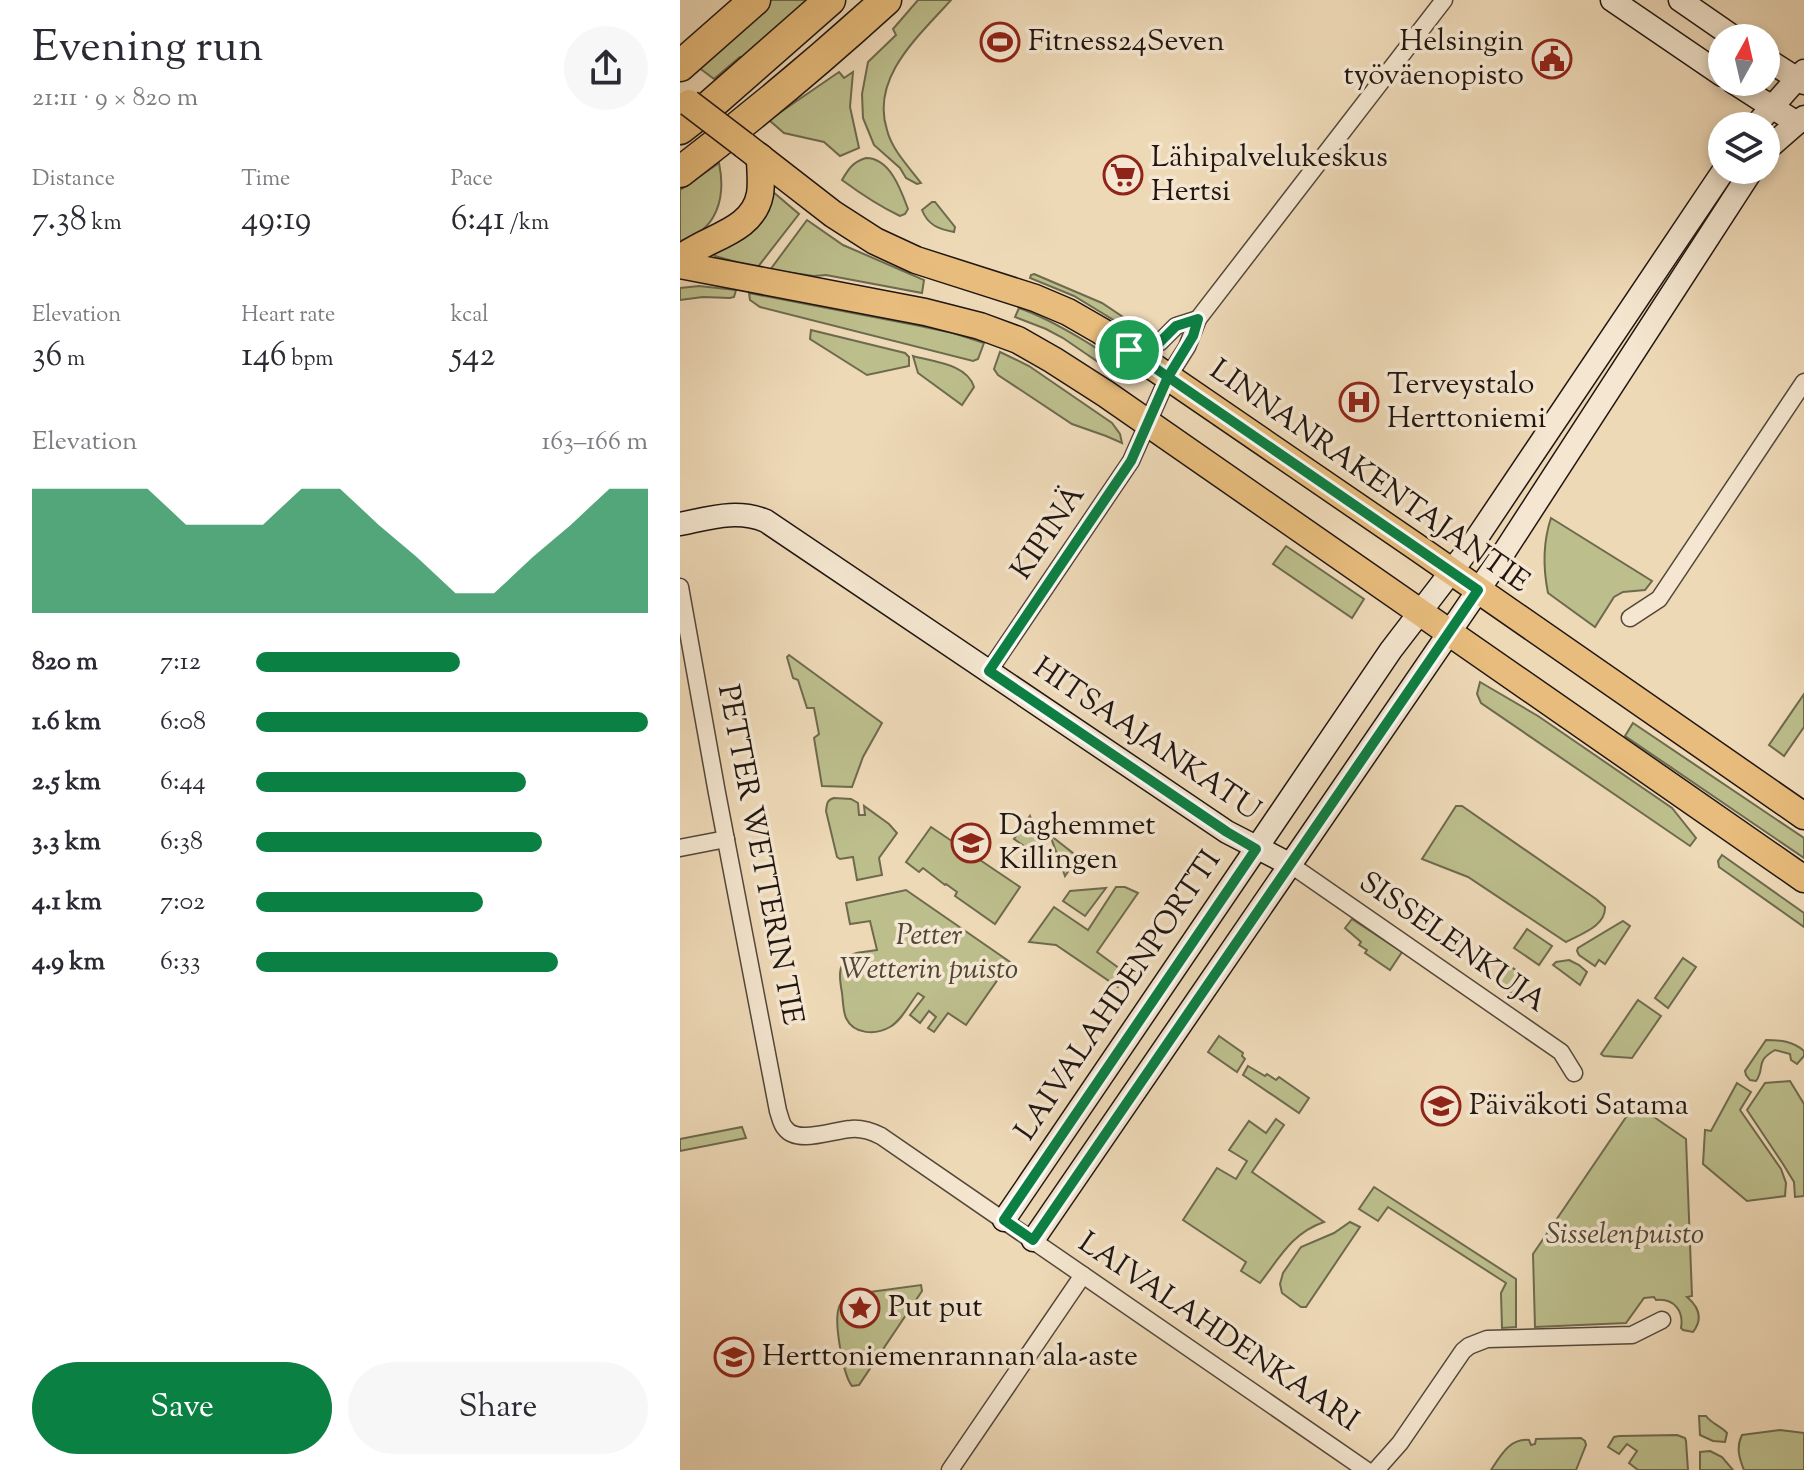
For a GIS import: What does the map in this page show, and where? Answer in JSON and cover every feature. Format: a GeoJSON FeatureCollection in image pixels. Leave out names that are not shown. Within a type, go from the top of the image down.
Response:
{"type":"FeatureCollection","features":[{"type":"Feature","properties":{"kind":"highway"},"geometry":{"type":"LineString","coordinates":[[680,66],[755,0]]}},
{"type":"Feature","properties":{"kind":"highway"},"geometry":{"type":"LineString","coordinates":[[683,110],[707,108],[830,0]]}},
{"type":"Feature","properties":{"kind":"highway"},"geometry":{"type":"LineString","coordinates":[[680,172],[765,105],[886,0]]}},
{"type":"Feature","properties":{"kind":"main road","name":"LINNANRAKENTAJANTIE"},"geometry":{"type":"LineString","coordinates":[[683,110],[752,151],[833,214],[875,241],[916,260],[1035,298],[1068,312],[1129,350],[1804,816]]}},
{"type":"Feature","properties":{"kind":"main road"},"geometry":{"type":"LineString","coordinates":[[680,259],[690,250],[747,220],[760,197],[752,151]]}},
{"type":"Feature","properties":{"kind":"main road"},"geometry":{"type":"LineString","coordinates":[[680,265],[925,312],[997,331],[1018,340],[1147,423],[1804,879]]}},
{"type":"Feature","properties":{"kind":"street"},"geometry":{"type":"LineString","coordinates":[[1129,350],[1160,342],[1176,326],[1198,319],[1444,0]]}},
{"type":"Feature","properties":{"kind":"street"},"geometry":{"type":"LineString","coordinates":[[1612,0],[1708,65]]}},
{"type":"Feature","properties":{"kind":"street"},"geometry":{"type":"LineString","coordinates":[[1680,0],[1715,24]]}},
{"type":"Feature","properties":{"kind":"street"},"geometry":{"type":"LineString","coordinates":[[1766,112],[1802,78],[1780,66]]}},
{"type":"Feature","properties":{"kind":"street"},"geometry":{"type":"LineString","coordinates":[[1755,96],[1802,123],[1780,140]]}},
{"type":"Feature","properties":{"kind":"street","name":"LAIVALAHDENPORTTI"},"geometry":{"type":"LineString","coordinates":[[1004,1220],[1375,673],[1452,572],[1715,184]]}},
{"type":"Feature","properties":{"kind":"street"},"geometry":{"type":"LineString","coordinates":[[1033,1240],[1478,590],[1743,184]]}},
{"type":"Feature","properties":{"kind":"street","name":"KIPINÄ"},"geometry":{"type":"LineString","coordinates":[[989,671],[1131,461],[1168,377],[1193,336],[1198,319]]}},
{"type":"Feature","properties":{"kind":"street"},"geometry":{"type":"LineString","coordinates":[[1630,618],[1659,599],[1804,382]]}},
{"type":"Feature","properties":{"kind":"street","name":"HITSAAJANKATU"},"geometry":{"type":"LineString","coordinates":[[680,524],[734,514],[754,515],[766,521],[1227,832],[1291,865]]}},
{"type":"Feature","properties":{"kind":"street","name":"PETTER WETTERIN TIE"},"geometry":{"type":"LineString","coordinates":[[680,587],[778,1111],[787,1131]]}},
{"type":"Feature","properties":{"kind":"street"},"geometry":{"type":"LineString","coordinates":[[680,848],[726,839]]}},
{"type":"Feature","properties":{"kind":"street","name":"SISSELENKUJA"},"geometry":{"type":"LineString","coordinates":[[1291,865],[1561,1052],[1574,1073]]}},
{"type":"Feature","properties":{"kind":"street","name":"LAIVALAHDENKAARI"},"geometry":{"type":"LineString","coordinates":[[787,1131],[804,1137],[852,1129],[873,1132],[1366,1470]]}},
{"type":"Feature","properties":{"kind":"street"},"geometry":{"type":"LineString","coordinates":[[950,1470],[1083,1275]]}},
{"type":"Feature","properties":{"kind":"street"},"geometry":{"type":"LineString","coordinates":[[1376,1470],[1400,1443],[1469,1346],[1487,1339],[1632,1335],[1662,1320]]}},
{"type":"Feature","properties":{"kind":"green space"},"geometry":{"type":"Polygon","coordinates":[[[771,0],[811,0],[714,79],[698,67],[771,0]]]}},
{"type":"Feature","properties":{"kind":"green space"},"geometry":{"type":"Polygon","coordinates":[[[918,0],[951,0],[901,58],[885,92],[884,111],[889,137],[921,183],[917,184],[906,178],[900,168],[874,145],[863,118],[862,94],[868,62],[896,35],[893,29],[918,0]]]}},
{"type":"Feature","properties":{"kind":"green space"},"geometry":{"type":"Polygon","coordinates":[[[839,72],[844,78],[853,72],[850,107],[859,148],[840,156],[824,142],[784,133],[769,120],[839,72]]]}},
{"type":"Feature","properties":{"kind":"green space"},"geometry":{"type":"Polygon","coordinates":[[[866,158],[882,163],[893,176],[908,209],[905,214],[900,216],[885,208],[842,180],[852,166],[866,158]]]}},
{"type":"Feature","properties":{"kind":"green space"},"geometry":{"type":"Polygon","coordinates":[[[719,163],[720,200],[711,221],[693,236],[680,241],[680,190],[719,163]]]}},
{"type":"Feature","properties":{"kind":"green space"},"geometry":{"type":"Polygon","coordinates":[[[772,191],[799,214],[757,268],[715,256],[714,253],[772,191]]]}},
{"type":"Feature","properties":{"kind":"green space"},"geometry":{"type":"Polygon","coordinates":[[[932,202],[955,227],[954,232],[938,228],[927,219],[922,210],[932,202]]]}},
{"type":"Feature","properties":{"kind":"green space"},"geometry":{"type":"Polygon","coordinates":[[[807,220],[843,245],[924,280],[922,293],[826,275],[770,270],[807,220]]]}},
{"type":"Feature","properties":{"kind":"green space"},"geometry":{"type":"Polygon","coordinates":[[[1034,274],[1102,303],[1129,321],[1125,327],[1074,296],[1030,278],[1034,274]]]}},
{"type":"Feature","properties":{"kind":"green space"},"geometry":{"type":"Polygon","coordinates":[[[699,286],[736,290],[734,297],[730,298],[680,300],[680,288],[699,286]]]}},
{"type":"Feature","properties":{"kind":"green space"},"geometry":{"type":"Polygon","coordinates":[[[749,293],[953,333],[984,343],[978,359],[973,361],[760,307],[750,300],[749,293]]]}},
{"type":"Feature","properties":{"kind":"green space"},"geometry":{"type":"Polygon","coordinates":[[[1019,308],[1063,328],[1097,349],[1123,369],[1129,380],[1063,338],[1015,317],[1019,308]]]}},
{"type":"Feature","properties":{"kind":"green space"},"geometry":{"type":"Polygon","coordinates":[[[811,330],[905,353],[909,357],[909,366],[867,375],[810,339],[811,330]]]}},
{"type":"Feature","properties":{"kind":"green space"},"geometry":{"type":"Polygon","coordinates":[[[1000,352],[1029,366],[1112,423],[1122,443],[1072,424],[998,375],[994,369],[1000,352]]]}},
{"type":"Feature","properties":{"kind":"green space"},"geometry":{"type":"Polygon","coordinates":[[[913,356],[949,365],[970,379],[974,387],[962,405],[918,373],[913,356]]]}},
{"type":"Feature","properties":{"kind":"green space"},"geometry":{"type":"Polygon","coordinates":[[[1551,518],[1652,581],[1645,590],[1623,592],[1614,597],[1595,627],[1548,593],[1545,555],[1551,518]]]}},
{"type":"Feature","properties":{"kind":"green space"},"geometry":{"type":"Polygon","coordinates":[[[1286,546],[1364,599],[1352,618],[1273,564],[1286,546]]]}},
{"type":"Feature","properties":{"kind":"green space"},"geometry":{"type":"Polygon","coordinates":[[[789,655],[882,723],[863,757],[852,787],[822,786],[814,738],[819,734],[814,708],[807,708],[798,680],[793,678],[789,655]]]}},
{"type":"Feature","properties":{"kind":"green space"},"geometry":{"type":"Polygon","coordinates":[[[1480,682],[1538,716],[1672,808],[1696,838],[1690,846],[1481,703],[1477,694],[1480,682]]]}},
{"type":"Feature","properties":{"kind":"green space"},"geometry":{"type":"Polygon","coordinates":[[[1804,694],[1804,727],[1784,756],[1769,745],[1804,694]]]}},
{"type":"Feature","properties":{"kind":"green space"},"geometry":{"type":"Polygon","coordinates":[[[1633,723],[1804,838],[1804,858],[1625,736],[1633,723]]]}},
{"type":"Feature","properties":{"kind":"green space"},"geometry":{"type":"Polygon","coordinates":[[[834,798],[851,799],[858,803],[859,815],[865,815],[864,806],[897,833],[879,858],[882,875],[857,880],[853,857],[837,857],[826,811],[828,802],[834,798]]]}},
{"type":"Feature","properties":{"kind":"green space"},"geometry":{"type":"Polygon","coordinates":[[[1456,806],[1462,806],[1596,899],[1605,907],[1597,924],[1566,942],[1468,877],[1422,859],[1456,806]]]}},
{"type":"Feature","properties":{"kind":"green space"},"geometry":{"type":"Polygon","coordinates":[[[1030,816],[1047,862],[1014,839],[1030,816]]]}},
{"type":"Feature","properties":{"kind":"green space"},"geometry":{"type":"Polygon","coordinates":[[[931,827],[1020,887],[995,924],[955,896],[957,892],[946,884],[923,868],[919,872],[906,862],[931,827]]]}},
{"type":"Feature","properties":{"kind":"green space"},"geometry":{"type":"Polygon","coordinates":[[[1050,835],[1078,857],[1065,876],[1050,835]]]}},
{"type":"Feature","properties":{"kind":"green space"},"geometry":{"type":"Polygon","coordinates":[[[1722,855],[1804,913],[1804,927],[1719,867],[1718,861],[1722,855]]]}},
{"type":"Feature","properties":{"kind":"green space"},"geometry":{"type":"Polygon","coordinates":[[[1116,887],[1138,893],[1097,952],[1127,974],[1118,987],[1056,945],[1029,942],[1054,907],[1088,930],[1116,887]]]}},
{"type":"Feature","properties":{"kind":"green space"},"geometry":{"type":"Polygon","coordinates":[[[1106,888],[1085,916],[1063,901],[1070,891],[1106,888]]]}},
{"type":"Feature","properties":{"kind":"green space","name":"Petter Wetterin puisto"},"geometry":{"type":"Polygon","coordinates":[[[906,890],[1010,962],[966,1025],[948,1013],[934,1032],[928,1028],[936,1017],[929,1011],[920,1023],[910,1015],[924,997],[918,993],[894,1024],[878,1031],[854,1028],[845,1015],[840,970],[850,956],[877,950],[870,921],[850,924],[846,903],[906,890]]]}},
{"type":"Feature","properties":{"kind":"green space"},"geometry":{"type":"Polygon","coordinates":[[[1352,919],[1402,952],[1390,970],[1365,953],[1367,950],[1359,945],[1361,942],[1345,928],[1352,919]]]}},
{"type":"Feature","properties":{"kind":"green space"},"geometry":{"type":"Polygon","coordinates":[[[1623,921],[1630,926],[1605,964],[1599,960],[1595,966],[1579,955],[1578,948],[1623,921]]]}},
{"type":"Feature","properties":{"kind":"green space"},"geometry":{"type":"Polygon","coordinates":[[[1527,929],[1552,946],[1539,965],[1514,948],[1527,929]]]}},
{"type":"Feature","properties":{"kind":"green space"},"geometry":{"type":"Polygon","coordinates":[[[1683,958],[1696,967],[1668,1008],[1655,998],[1683,958]]]}},
{"type":"Feature","properties":{"kind":"green space"},"geometry":{"type":"Polygon","coordinates":[[[1569,960],[1587,972],[1580,985],[1553,965],[1569,960]]]}},
{"type":"Feature","properties":{"kind":"green space"},"geometry":{"type":"Polygon","coordinates":[[[1504,962],[1529,979],[1518,998],[1492,980],[1504,962]]]}},
{"type":"Feature","properties":{"kind":"green space"},"geometry":{"type":"Polygon","coordinates":[[[1638,1000],[1661,1016],[1632,1058],[1604,1056],[1601,1054],[1638,1000]]]}},
{"type":"Feature","properties":{"kind":"green space"},"geometry":{"type":"Polygon","coordinates":[[[1219,1036],[1243,1053],[1245,1059],[1237,1072],[1208,1052],[1219,1036]]]}},
{"type":"Feature","properties":{"kind":"green space"},"geometry":{"type":"Polygon","coordinates":[[[1766,1040],[1791,1043],[1804,1051],[1804,1056],[1797,1064],[1791,1060],[1790,1054],[1775,1050],[1762,1061],[1756,1081],[1750,1080],[1745,1071],[1766,1040]]]}},
{"type":"Feature","properties":{"kind":"green space"},"geometry":{"type":"Polygon","coordinates":[[[1248,1066],[1276,1080],[1279,1077],[1309,1098],[1299,1113],[1243,1075],[1248,1066]]]}},
{"type":"Feature","properties":{"kind":"green space"},"geometry":{"type":"Polygon","coordinates":[[[1790,1081],[1804,1104],[1804,1196],[1795,1197],[1794,1182],[1747,1110],[1765,1083],[1790,1081]]]}},
{"type":"Feature","properties":{"kind":"green space"},"geometry":{"type":"Polygon","coordinates":[[[1737,1083],[1751,1092],[1740,1110],[1781,1169],[1786,1183],[1785,1196],[1747,1201],[1703,1164],[1705,1130],[1711,1131],[1737,1083]]]}},
{"type":"Feature","properties":{"kind":"green space","name":"Sisselenpuisto"},"geometry":{"type":"Polygon","coordinates":[[[1635,1104],[1686,1139],[1692,1296],[1687,1297],[1698,1313],[1696,1327],[1693,1332],[1683,1330],[1681,1316],[1673,1303],[1654,1297],[1644,1298],[1626,1323],[1535,1327],[1533,1254],[1635,1104]]]}},
{"type":"Feature","properties":{"kind":"green space"},"geometry":{"type":"Polygon","coordinates":[[[1276,1119],[1284,1125],[1252,1172],[1324,1222],[1295,1239],[1260,1283],[1241,1271],[1246,1262],[1183,1220],[1217,1168],[1236,1179],[1247,1161],[1229,1150],[1249,1121],[1266,1133],[1276,1119]]]}},
{"type":"Feature","properties":{"kind":"green space"},"geometry":{"type":"Polygon","coordinates":[[[742,1127],[746,1138],[680,1151],[680,1139],[742,1127]]]}},
{"type":"Feature","properties":{"kind":"green space"},"geometry":{"type":"Polygon","coordinates":[[[1374,1187],[1516,1279],[1516,1327],[1502,1328],[1501,1293],[1506,1283],[1388,1207],[1378,1221],[1359,1209],[1374,1187]]]}},
{"type":"Feature","properties":{"kind":"green space"},"geometry":{"type":"Polygon","coordinates":[[[1350,1222],[1360,1227],[1306,1307],[1301,1307],[1282,1293],[1280,1284],[1283,1273],[1301,1247],[1334,1233],[1350,1222]]]}},
{"type":"Feature","properties":{"kind":"green space"},"geometry":{"type":"Polygon","coordinates":[[[921,1285],[922,1291],[859,1385],[852,1386],[839,1338],[837,1318],[842,1302],[848,1295],[921,1285]]]}},
{"type":"Feature","properties":{"kind":"green space"},"geometry":{"type":"Polygon","coordinates":[[[1699,1416],[1706,1416],[1727,1433],[1725,1442],[1700,1435],[1699,1416]]]}},
{"type":"Feature","properties":{"kind":"green space"},"geometry":{"type":"Polygon","coordinates":[[[1780,1430],[1804,1433],[1804,1470],[1744,1470],[1739,1452],[1742,1435],[1780,1430]]]}},
{"type":"Feature","properties":{"kind":"green space"},"geometry":{"type":"Polygon","coordinates":[[[1677,1435],[1686,1441],[1688,1470],[1638,1470],[1629,1463],[1637,1451],[1627,1444],[1619,1454],[1608,1447],[1614,1437],[1619,1436],[1677,1435]]]}},
{"type":"Feature","properties":{"kind":"green space"},"geometry":{"type":"Polygon","coordinates":[[[1581,1438],[1586,1445],[1576,1470],[1491,1470],[1516,1442],[1529,1440],[1531,1445],[1535,1444],[1536,1439],[1581,1438]]]}},
{"type":"Feature","properties":{"kind":"green space"},"geometry":{"type":"Polygon","coordinates":[[[1710,1451],[1722,1457],[1733,1470],[1700,1470],[1700,1452],[1710,1451]]]}},
{"type":"Feature","properties":{"kind":"place","name":"Fitness24Seven"},"geometry":{"type":"Point","coordinates":[1000,42]}},
{"type":"Feature","properties":{"kind":"place","name":"Helsingin työväenopisto"},"geometry":{"type":"Point","coordinates":[1552,59]}},
{"type":"Feature","properties":{"kind":"place","name":"Lähipalvelukeskus Hertsi"},"geometry":{"type":"Point","coordinates":[1123,175]}},
{"type":"Feature","properties":{"kind":"place","name":"Terveystalo Herttoniemi"},"geometry":{"type":"Point","coordinates":[1359,402]}},
{"type":"Feature","properties":{"kind":"place","name":"Daghemmet Killingen"},"geometry":{"type":"Point","coordinates":[971,843]}},
{"type":"Feature","properties":{"kind":"place","name":"Päiväkoti Satama"},"geometry":{"type":"Point","coordinates":[1441,1106]}},
{"type":"Feature","properties":{"kind":"place","name":"Put put"},"geometry":{"type":"Point","coordinates":[860,1308]}},
{"type":"Feature","properties":{"kind":"place","name":"Herttoniemenrannan ala-aste"},"geometry":{"type":"Point","coordinates":[734,1357]}},
{"type":"Feature","properties":{"kind":"route"},"geometry":{"type":"LineString","coordinates":[[1129,350],[1160,342],[1176,326],[1198,319],[1193,336],[1168,377],[1478,590],[1033,1240],[1004,1220],[1256,849],[989,671],[1139,446],[1168,377],[1129,350]]}}]}
